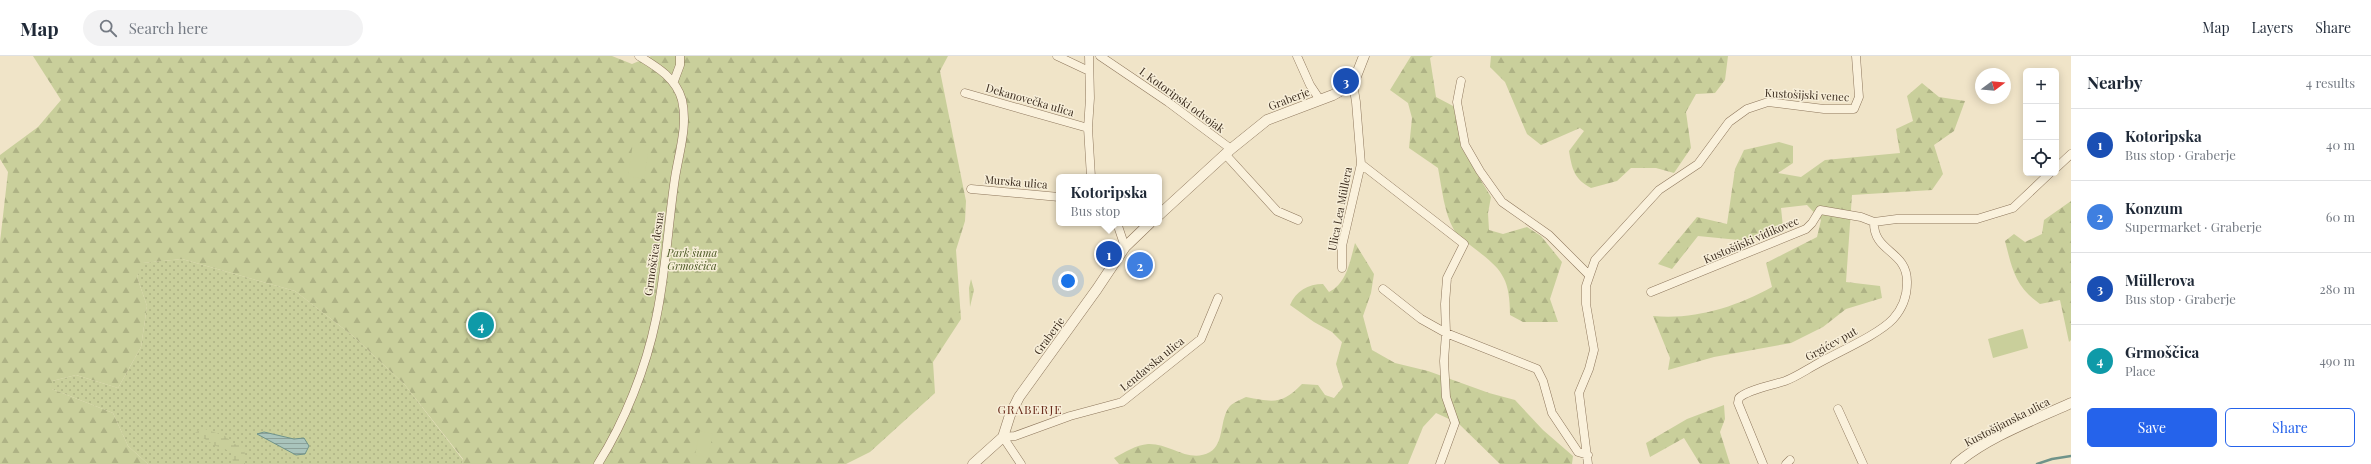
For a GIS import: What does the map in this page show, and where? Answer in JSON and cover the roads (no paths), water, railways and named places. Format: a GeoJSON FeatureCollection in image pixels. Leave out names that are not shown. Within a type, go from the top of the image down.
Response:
{"type":"FeatureCollection","features":[{"type":"Feature","properties":{"kind":"street"},"geometry":{"type":"LineString","coordinates":[[639,56],[674,81],[680,65],[680,56]]}},
{"type":"Feature","properties":{"kind":"street"},"geometry":{"type":"LineString","coordinates":[[1057,56],[1089,71]]}},
{"type":"Feature","properties":{"kind":"street"},"geometry":{"type":"LineString","coordinates":[[1089,56],[1088,128],[1091,174]]}},
{"type":"Feature","properties":{"kind":"street","name":"I. Kotoripski odvojak"},"geometry":{"type":"LineString","coordinates":[[1100,56],[1168,102],[1228,152],[1277,211],[1298,220]]}},
{"type":"Feature","properties":{"kind":"street","name":"Graberje"},"geometry":{"type":"LineString","coordinates":[[1297,56],[1310,85],[1320,100]]}},
{"type":"Feature","properties":{"kind":"street","name":"Kustošijski venec"},"geometry":{"type":"LineString","coordinates":[[1588,460],[1579,404],[1580,393],[1594,350],[1586,304],[1588,274],[1595,260],[1659,190],[1698,164],[1734,117],[1757,104],[1768,102],[1824,109],[1854,109],[1859,97],[1856,56]]}},
{"type":"Feature","properties":{"kind":"street"},"geometry":{"type":"LineString","coordinates":[[1353,84],[1362,57]]}},
{"type":"Feature","properties":{"kind":"street","name":"Grmoščica desna"},"geometry":{"type":"LineString","coordinates":[[598,464],[617,431],[640,372],[656,318],[675,177],[684,130],[682,99],[674,81]]}},
{"type":"Feature","properties":{"kind":"street"},"geometry":{"type":"LineString","coordinates":[[1461,81],[1457,102],[1465,145],[1480,170],[1502,202],[1549,235],[1588,274]]}},
{"type":"Feature","properties":{"kind":"street","name":"Graberje"},"geometry":{"type":"LineString","coordinates":[[1162,212],[1228,152],[1267,120],[1320,100],[1353,84]]}},
{"type":"Feature","properties":{"kind":"street","name":"Ulica Lea Müllera"},"geometry":{"type":"LineString","coordinates":[[1342,268],[1342,246],[1361,164],[1353,84]]}},
{"type":"Feature","properties":{"kind":"street","name":"Dekanovečka ulica"},"geometry":{"type":"LineString","coordinates":[[965,92],[1088,128]]}},
{"type":"Feature","properties":{"kind":"street"},"geometry":{"type":"LineString","coordinates":[[2059,165],[2071,154]]}},
{"type":"Feature","properties":{"kind":"street"},"geometry":{"type":"LineString","coordinates":[[1361,164],[1464,244],[1447,278],[1444,361],[1446,397],[1455,423],[1440,464]]}},
{"type":"Feature","properties":{"kind":"street","name":"Kustošijski vidikovec"},"geometry":{"type":"LineString","coordinates":[[1652,292],[1806,229],[1812,224],[1820,210],[1861,216],[1874,222],[1897,219],[1966,220],[1992,216],[2013,208],[2047,176]]}},
{"type":"Feature","properties":{"kind":"street","name":"Murska ulica"},"geometry":{"type":"LineString","coordinates":[[971,189],[1056,197]]}},
{"type":"Feature","properties":{"kind":"street","name":"Grgićev put"},"geometry":{"type":"LineString","coordinates":[[1763,464],[1738,403],[1739,398],[1798,376],[1884,327],[1892,320],[1902,306],[1907,282],[1905,269],[1900,259],[1875,236],[1874,222]]}},
{"type":"Feature","properties":{"kind":"street"},"geometry":{"type":"LineString","coordinates":[[1118,226],[1125,247]]}},
{"type":"Feature","properties":{"kind":"street","name":"Graberje"},"geometry":{"type":"LineString","coordinates":[[1003,437],[1010,415],[1019,397],[1097,289],[1125,247],[1147,226]]}},
{"type":"Feature","properties":{"kind":"street"},"geometry":{"type":"LineString","coordinates":[[1383,289],[1421,319],[1446,333],[1537,370],[1543,381],[1552,413],[1578,452],[1588,460]]}},
{"type":"Feature","properties":{"kind":"street","name":"Lendavska ulica"},"geometry":{"type":"LineString","coordinates":[[1003,437],[1015,436],[1070,416],[1122,402],[1201,339],[1218,298]]}},
{"type":"Feature","properties":{"kind":"street","name":"Kustošijanska ulica"},"geometry":{"type":"LineString","coordinates":[[1956,464],[1972,452],[2021,426],[2071,403]]}},
{"type":"Feature","properties":{"kind":"street"},"geometry":{"type":"LineString","coordinates":[[1838,409],[1863,464]]}},
{"type":"Feature","properties":{"kind":"street"},"geometry":{"type":"LineString","coordinates":[[973,464],[1003,437],[1021,464]]}},
{"type":"Feature","properties":{"kind":"water"},"geometry":{"type":"Polygon","coordinates":[[[264,432],[294,439],[304,438],[309,446],[305,454],[296,455],[257,434],[264,432]]]}},
{"type":"Feature","properties":{"kind":"waterway"},"geometry":{"type":"LineString","coordinates":[[2037,464],[2052,459],[2071,456]]}},
{"type":"Feature","properties":{"kind":"place","name":"Müllerova"},"geometry":{"type":"Point","coordinates":[1346,81]}},
{"type":"Feature","properties":{"kind":"place","name":"Kotoripska"},"geometry":{"type":"Point","coordinates":[1109,254]}},
{"type":"Feature","properties":{"kind":"place","name":"Konzum"},"geometry":{"type":"Point","coordinates":[1140,265]}},
{"type":"Feature","properties":{"kind":"place","name":"Grmoščica"},"geometry":{"type":"Point","coordinates":[481,325]}},
{"type":"Feature","properties":{"kind":"district","name":"GRABERJE"},"geometry":{"type":"Point","coordinates":[1030,410]}},
{"type":"Feature","properties":{"kind":"park label","name":"Park šuma Grmoščica"},"geometry":{"type":"Point","coordinates":[692,259]}}]}
